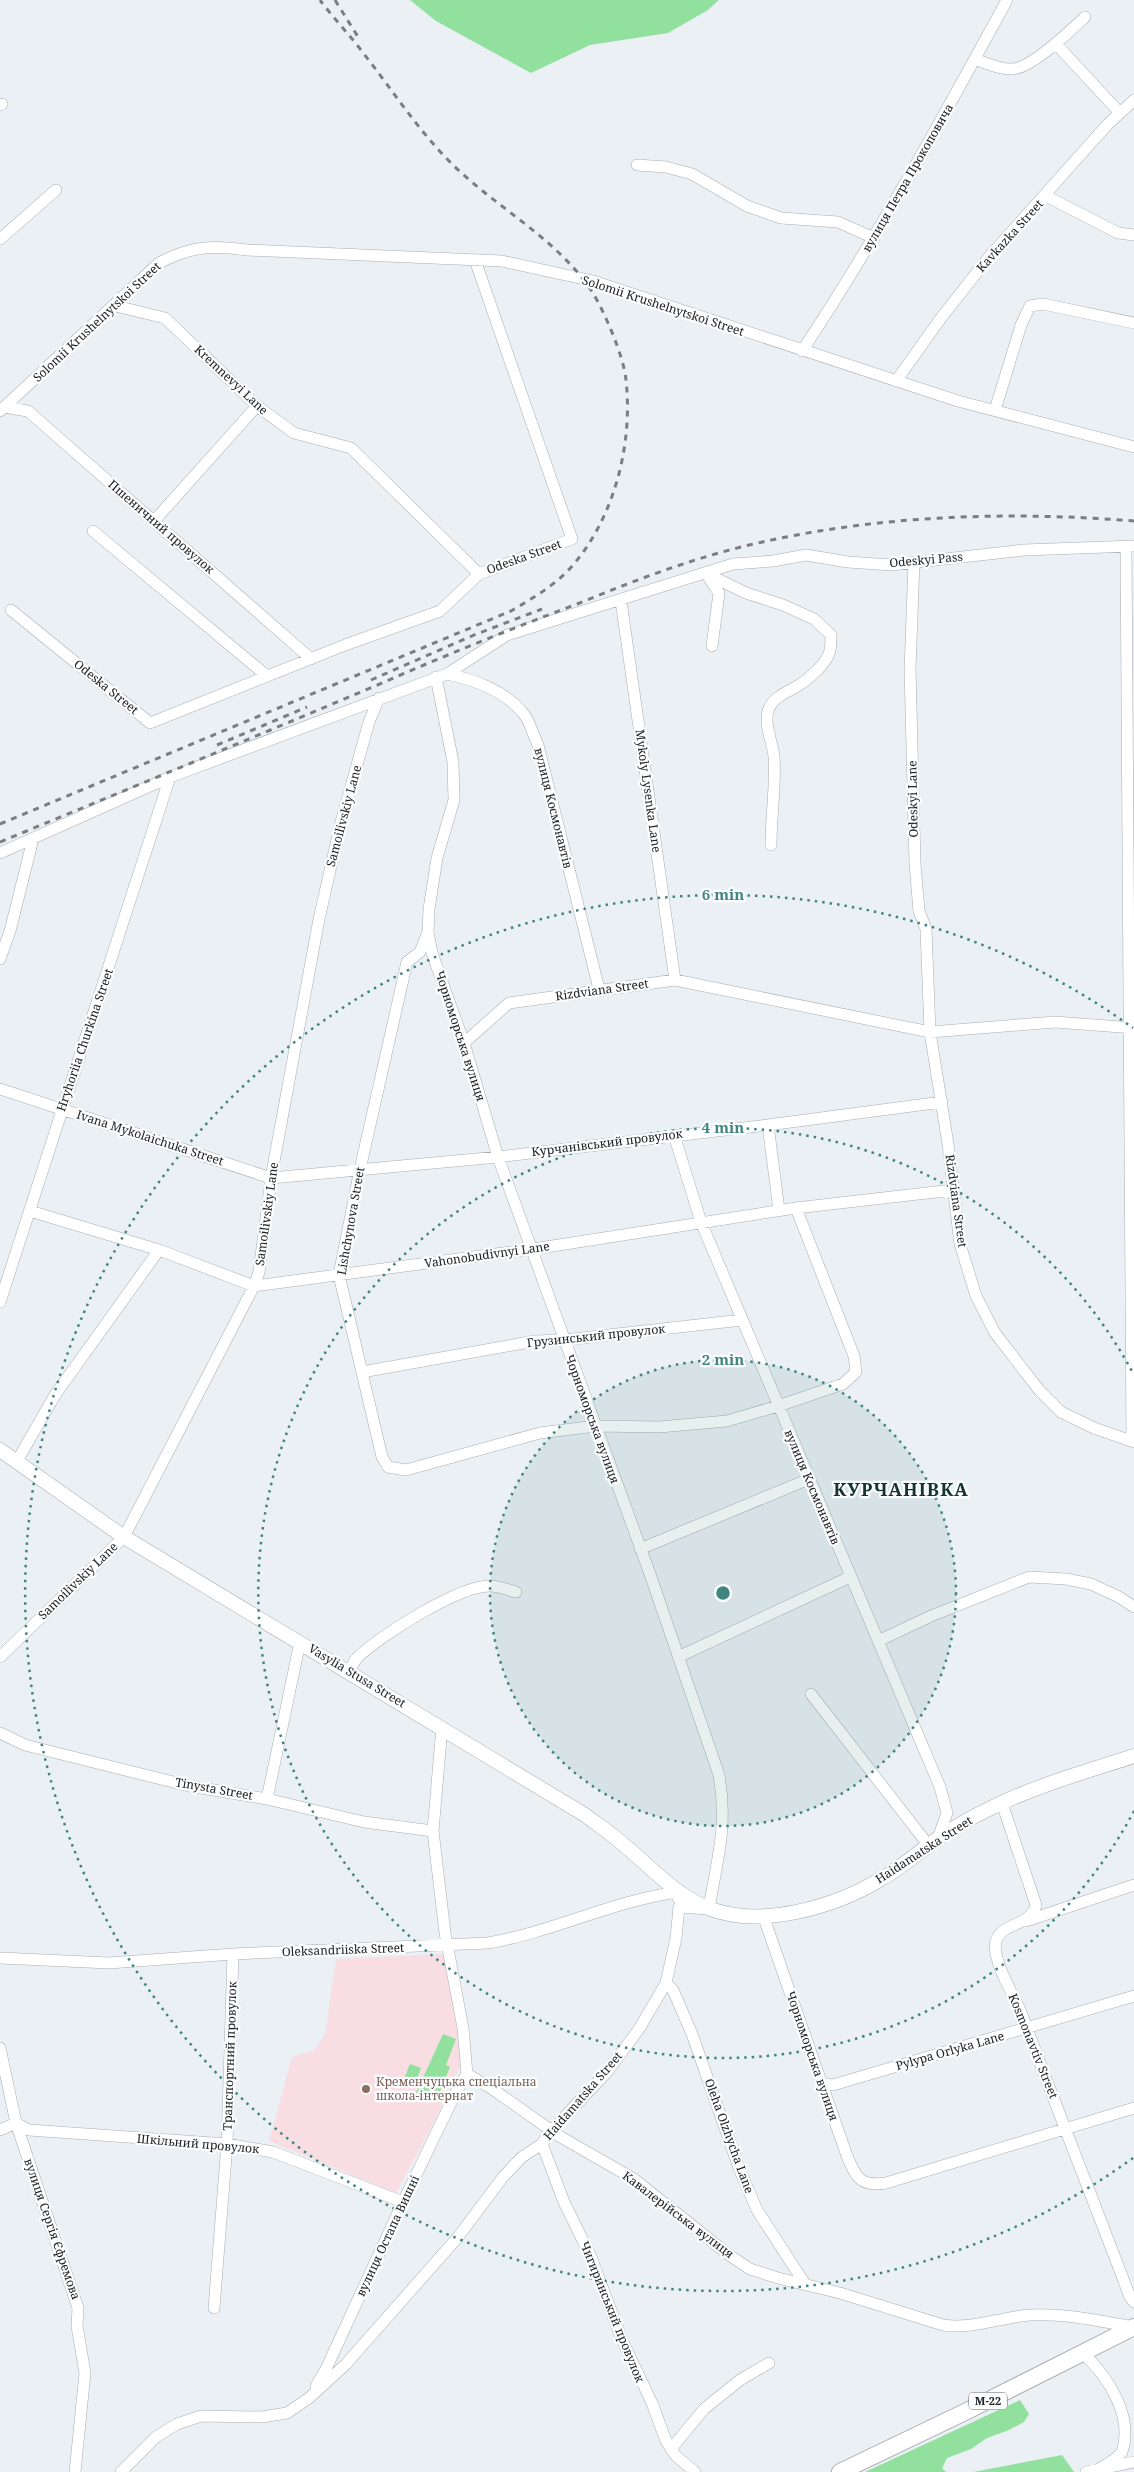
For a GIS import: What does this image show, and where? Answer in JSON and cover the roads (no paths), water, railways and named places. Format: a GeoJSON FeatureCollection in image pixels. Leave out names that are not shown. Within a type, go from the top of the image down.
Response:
{"type":"FeatureCollection","features":[{"type":"Feature","properties":{"kind":"highway","name":"М-22"},"geometry":{"type":"LineString","coordinates":[[840,2472],[1083,2354],[1134,2327]]}},
{"type":"Feature","properties":{"kind":"main road","name":"Vasylia Stusa Street"},"geometry":{"type":"LineString","coordinates":[[0,1450],[124,1537],[586,1815],[623,1843],[678,1892],[709,1909]]}},
{"type":"Feature","properties":{"kind":"main road","name":"Haidamatska Street"},"geometry":{"type":"LineString","coordinates":[[709,1909],[730,1914],[764,1918],[801,1911],[862,1890],[910,1861],[934,1842],[1002,1803],[1062,1779],[1134,1756]]}},
{"type":"Feature","properties":{"kind":"street","name":"вулиця Петра Прокоповича"},"geometry":{"type":"LineString","coordinates":[[802,351],[874,238],[1007,0]]}},
{"type":"Feature","properties":{"kind":"street"},"geometry":{"type":"LineString","coordinates":[[975,59],[1013,69],[1022,66],[1056,44],[1086,17]]}},
{"type":"Feature","properties":{"kind":"street"},"geometry":{"type":"LineString","coordinates":[[1056,44],[1120,113]]}},
{"type":"Feature","properties":{"kind":"street","name":"Kavkazka Street"},"geometry":{"type":"LineString","coordinates":[[896,381],[941,318],[989,257],[1134,100]]}},
{"type":"Feature","properties":{"kind":"street"},"geometry":{"type":"LineString","coordinates":[[637,165],[666,167],[692,174],[747,206],[781,218],[838,222],[874,238]]}},
{"type":"Feature","properties":{"kind":"street"},"geometry":{"type":"LineString","coordinates":[[0,239],[56,190]]}},
{"type":"Feature","properties":{"kind":"street"},"geometry":{"type":"LineString","coordinates":[[1046,196],[1110,230],[1134,235]]}},
{"type":"Feature","properties":{"kind":"street","name":"Solomii Krushelnytskoi Street"},"geometry":{"type":"LineString","coordinates":[[2,409],[116,306],[159,263],[175,254],[195,248],[220,246],[247,250],[502,261],[593,281],[896,381],[1134,447]]}},
{"type":"Feature","properties":{"kind":"street","name":"Odeska Street"},"geometry":{"type":"LineString","coordinates":[[11,610],[150,723],[311,659],[440,611],[479,574],[572,539],[475,260]]}},
{"type":"Feature","properties":{"kind":"street"},"geometry":{"type":"LineString","coordinates":[[995,410],[1021,325],[1030,306],[1043,304],[1134,323]]}},
{"type":"Feature","properties":{"kind":"street","name":"Kremnevyi Lane"},"geometry":{"type":"LineString","coordinates":[[116,306],[165,318],[256,406],[294,433],[351,448],[479,574]]}},
{"type":"Feature","properties":{"kind":"street"},"geometry":{"type":"LineString","coordinates":[[154,521],[256,406]]}},
{"type":"Feature","properties":{"kind":"street","name":"Пшеничний провулок"},"geometry":{"type":"LineString","coordinates":[[2,409],[28,411],[311,659]]}},
{"type":"Feature","properties":{"kind":"street"},"geometry":{"type":"LineString","coordinates":[[93,532],[267,676]]}},
{"type":"Feature","properties":{"kind":"street"},"geometry":{"type":"LineString","coordinates":[[1130,546],[1133,1442]]}},
{"type":"Feature","properties":{"kind":"street","name":"Odeskyi Pass"},"geometry":{"type":"LineString","coordinates":[[0,853],[170,777],[442,676],[507,635],[707,574],[733,564],[773,561],[806,555],[848,562],[891,565],[1024,550],[1130,546]]}},
{"type":"Feature","properties":{"kind":"street","name":"Odeskyi Lane"},"geometry":{"type":"LineString","coordinates":[[914,563],[910,669],[914,830],[919,912],[926,929],[930,1032]]}},
{"type":"Feature","properties":{"kind":"street"},"geometry":{"type":"LineString","coordinates":[[707,574],[719,592],[712,646]]}},
{"type":"Feature","properties":{"kind":"street"},"geometry":{"type":"LineString","coordinates":[[707,574],[746,593],[783,605],[814,619],[831,635],[829,654],[819,668],[798,686],[784,693],[770,705],[766,717],[774,754],[776,785],[771,811],[771,845]]}},
{"type":"Feature","properties":{"kind":"street","name":"Mykoly Lysenka Lane"},"geometry":{"type":"LineString","coordinates":[[620,601],[675,980]]}},
{"type":"Feature","properties":{"kind":"street","name":"Lishchynova Street"},"geometry":{"type":"LineString","coordinates":[[442,676],[455,780],[451,812],[443,836],[432,885],[428,932],[420,952],[407,962],[360,1169],[339,1275],[382,1457],[388,1467],[406,1470],[540,1432],[596,1426],[659,1427],[727,1421],[843,1384],[856,1372],[854,1356],[796,1208]]}},
{"type":"Feature","properties":{"kind":"street","name":"вулиця Космонавтів"},"geometry":{"type":"LineString","coordinates":[[442,676],[468,679],[486,686],[505,696],[524,714],[538,745],[599,989]]}},
{"type":"Feature","properties":{"kind":"street","name":"Samoilivskiy Lane"},"geometry":{"type":"LineString","coordinates":[[0,1657],[124,1537],[254,1286],[259,1272],[270,1178],[319,919],[340,822],[369,722],[379,698]]}},
{"type":"Feature","properties":{"kind":"street","name":"Hryhoriia Churkina Street"},"geometry":{"type":"LineString","coordinates":[[0,1302],[62,1108],[96,1012],[170,777]]}},
{"type":"Feature","properties":{"kind":"street"},"geometry":{"type":"LineString","coordinates":[[0,959],[10,931],[33,839]]}},
{"type":"Feature","properties":{"kind":"street","name":"Чорноморська вулиця"},"geometry":{"type":"LineString","coordinates":[[428,932],[432,953],[464,1043],[498,1157],[534,1249],[564,1340],[719,1775],[724,1802],[722,1844],[709,1909]]}},
{"type":"Feature","properties":{"kind":"street","name":"Rizdviana Street"},"geometry":{"type":"LineString","coordinates":[[464,1043],[510,1003],[599,989],[675,980],[930,1032],[1055,1022],[1131,1028]]}},
{"type":"Feature","properties":{"kind":"street","name":"Rizdviana Street"},"geometry":{"type":"LineString","coordinates":[[930,1032],[942,1102],[960,1244],[976,1296],[995,1332],[1039,1390],[1061,1412],[1094,1428],[1133,1442]]}},
{"type":"Feature","properties":{"kind":"street","name":"Ivana Mykolaichuka Street"},"geometry":{"type":"LineString","coordinates":[[0,1089],[270,1178]]}},
{"type":"Feature","properties":{"kind":"street","name":"Курчанівський провулок"},"geometry":{"type":"LineString","coordinates":[[270,1178],[498,1157],[674,1135],[768,1126],[942,1102]]}},
{"type":"Feature","properties":{"kind":"street"},"geometry":{"type":"LineString","coordinates":[[768,1126],[779,1210]]}},
{"type":"Feature","properties":{"kind":"street","name":"вулиця Космонавтів"},"geometry":{"type":"LineString","coordinates":[[674,1135],[702,1222],[940,1787],[947,1813],[934,1842]]}},
{"type":"Feature","properties":{"kind":"street","name":"Vahonobudivnyi Lane"},"geometry":{"type":"LineString","coordinates":[[30,1211],[159,1250],[254,1286],[534,1249],[779,1210],[953,1190]]}},
{"type":"Feature","properties":{"kind":"street"},"geometry":{"type":"LineString","coordinates":[[17,1461],[55,1395],[159,1250]]}},
{"type":"Feature","properties":{"kind":"street","name":"Грузинський провулок"},"geometry":{"type":"LineString","coordinates":[[362,1372],[535,1341],[564,1340],[742,1320]]}},
{"type":"Feature","properties":{"kind":"street"},"geometry":{"type":"LineString","coordinates":[[640,1549],[809,1479]]}},
{"type":"Feature","properties":{"kind":"street"},"geometry":{"type":"LineString","coordinates":[[678,1657],[850,1577]]}},
{"type":"Feature","properties":{"kind":"street"},"geometry":{"type":"LineString","coordinates":[[878,1641],[931,1616],[1029,1577],[1066,1579],[1091,1584],[1119,1597],[1134,1607]]}},
{"type":"Feature","properties":{"kind":"street"},"geometry":{"type":"LineString","coordinates":[[349,1671],[357,1658],[406,1621],[445,1600],[473,1589],[490,1586],[516,1592]]}},
{"type":"Feature","properties":{"kind":"street"},"geometry":{"type":"LineString","coordinates":[[267,1799],[300,1642]]}},
{"type":"Feature","properties":{"kind":"street"},"geometry":{"type":"LineString","coordinates":[[811,1694],[934,1842]]}},
{"type":"Feature","properties":{"kind":"street"},"geometry":{"type":"LineString","coordinates":[[442,1727],[432,1831],[448,1946],[463,2028],[467,2074]]}},
{"type":"Feature","properties":{"kind":"street","name":"Tinysta Street"},"geometry":{"type":"LineString","coordinates":[[0,1733],[25,1745],[189,1786],[267,1799],[364,1822],[432,1831]]}},
{"type":"Feature","properties":{"kind":"street"},"geometry":{"type":"LineString","coordinates":[[1002,1803],[1034,1895],[1034,1911],[1024,1921]]}},
{"type":"Feature","properties":{"kind":"street","name":"Kosmonavtiv Street"},"geometry":{"type":"LineString","coordinates":[[1134,1885],[1024,1921],[1006,1929],[995,1942],[995,1950],[1130,2297],[1134,2302]]}},
{"type":"Feature","properties":{"kind":"street"},"geometry":{"type":"LineString","coordinates":[[678,1892],[679,1907]]}},
{"type":"Feature","properties":{"kind":"street","name":"Oleksandriiska Street"},"geometry":{"type":"LineString","coordinates":[[0,1958],[109,1963],[233,1954],[448,1946],[516,1938],[618,1904],[647,1896],[678,1892]]}},
{"type":"Feature","properties":{"kind":"street","name":"Haidamatska Street"},"geometry":{"type":"LineString","coordinates":[[120,2472],[156,2437],[178,2424],[201,2416],[262,2417],[287,2413],[309,2398],[346,2364],[458,2237],[503,2177],[522,2158],[542,2144],[551,2131],[607,2072],[640,2029],[666,1982],[676,1938],[679,1907],[709,1909]]}},
{"type":"Feature","properties":{"kind":"street","name":"Чорноморська вулиця"},"geometry":{"type":"LineString","coordinates":[[764,1918],[853,2171],[861,2181],[871,2185],[886,2183],[1066,2130]]}},
{"type":"Feature","properties":{"kind":"street","name":"Транспортний провулок"},"geometry":{"type":"LineString","coordinates":[[214,2308],[227,2144],[233,1954]]}},
{"type":"Feature","properties":{"kind":"street","name":"Oleha Olzhycha Lane"},"geometry":{"type":"LineString","coordinates":[[666,1982],[673,1990],[692,2034],[739,2168],[757,2210],[805,2284]]}},
{"type":"Feature","properties":{"kind":"street","name":"Pylypa Orlyka Lane"},"geometry":{"type":"LineString","coordinates":[[823,2084],[833,2085],[1134,1996]]}},
{"type":"Feature","properties":{"kind":"street","name":"вулиця Сергія Єфремова"},"geometry":{"type":"LineString","coordinates":[[0,2048],[16,2123],[78,2308],[77,2326],[85,2373],[75,2472]]}},
{"type":"Feature","properties":{"kind":"street","name":"Кавалерійська вулиця"},"geometry":{"type":"LineString","coordinates":[[467,2074],[491,2088],[551,2131],[634,2179],[729,2256],[750,2268],[778,2278],[805,2284],[943,2325],[958,2327],[1032,2315],[1068,2317],[1134,2327]]}},
{"type":"Feature","properties":{"kind":"street","name":"вулиця Остапа Вишні"},"geometry":{"type":"LineString","coordinates":[[309,2398],[326,2369],[403,2202],[457,2090],[467,2074]]}},
{"type":"Feature","properties":{"kind":"street"},"geometry":{"type":"LineString","coordinates":[[1066,2130],[1134,2108]]}},
{"type":"Feature","properties":{"kind":"street"},"geometry":{"type":"LineString","coordinates":[[0,2130],[16,2123]]}},
{"type":"Feature","properties":{"kind":"street","name":"Шкільний провулок"},"geometry":{"type":"LineString","coordinates":[[16,2123],[29,2130],[227,2144],[274,2152],[403,2202]]}},
{"type":"Feature","properties":{"kind":"street","name":"Чигиринський провулок"},"geometry":{"type":"LineString","coordinates":[[542,2144],[564,2202],[591,2257],[622,2340],[671,2449],[676,2456],[695,2472]]}},
{"type":"Feature","properties":{"kind":"street"},"geometry":{"type":"LineString","coordinates":[[1083,2354],[1099,2368],[1127,2402],[1128,2441],[1121,2453],[1091,2471]]}},
{"type":"Feature","properties":{"kind":"street"},"geometry":{"type":"LineString","coordinates":[[671,2449],[704,2409],[740,2380],[769,2363]]}},
{"type":"Feature","properties":{"kind":"street"},"geometry":{"type":"LineString","coordinates":[[1091,2471],[1134,2462]]}},
{"type":"Feature","properties":{"kind":"railway"},"geometry":{"type":"LineString","coordinates":[[0,824],[511,611],[552,585],[573,565],[588,546],[610,502],[618,478],[627,429],[626,380],[622,359],[607,321],[591,290],[560,254],[451,163],[417,124],[359,47],[320,0]]}},
{"type":"Feature","properties":{"kind":"railway"},"geometry":{"type":"LineString","coordinates":[[335,0],[360,40]]}},
{"type":"Feature","properties":{"kind":"railway"},"geometry":{"type":"LineString","coordinates":[[0,842],[479,642],[644,578],[711,555],[804,534],[898,521],[993,516],[1040,516],[1134,521]]}},
{"type":"Feature","properties":{"kind":"railway"},"geometry":{"type":"LineString","coordinates":[[371,680],[474,635],[542,609]]}},
{"type":"Feature","properties":{"kind":"railway"},"geometry":{"type":"LineString","coordinates":[[217,745],[307,707]]}},
{"type":"Feature","properties":{"kind":"place","name":"Кременчуцька спеціальна школа-інтернат"},"geometry":{"type":"Point","coordinates":[366,2089]}},
{"type":"Feature","properties":{"kind":"district","name":"КУРЧАНІВКА"},"geometry":{"type":"Point","coordinates":[901,1490]}}]}
